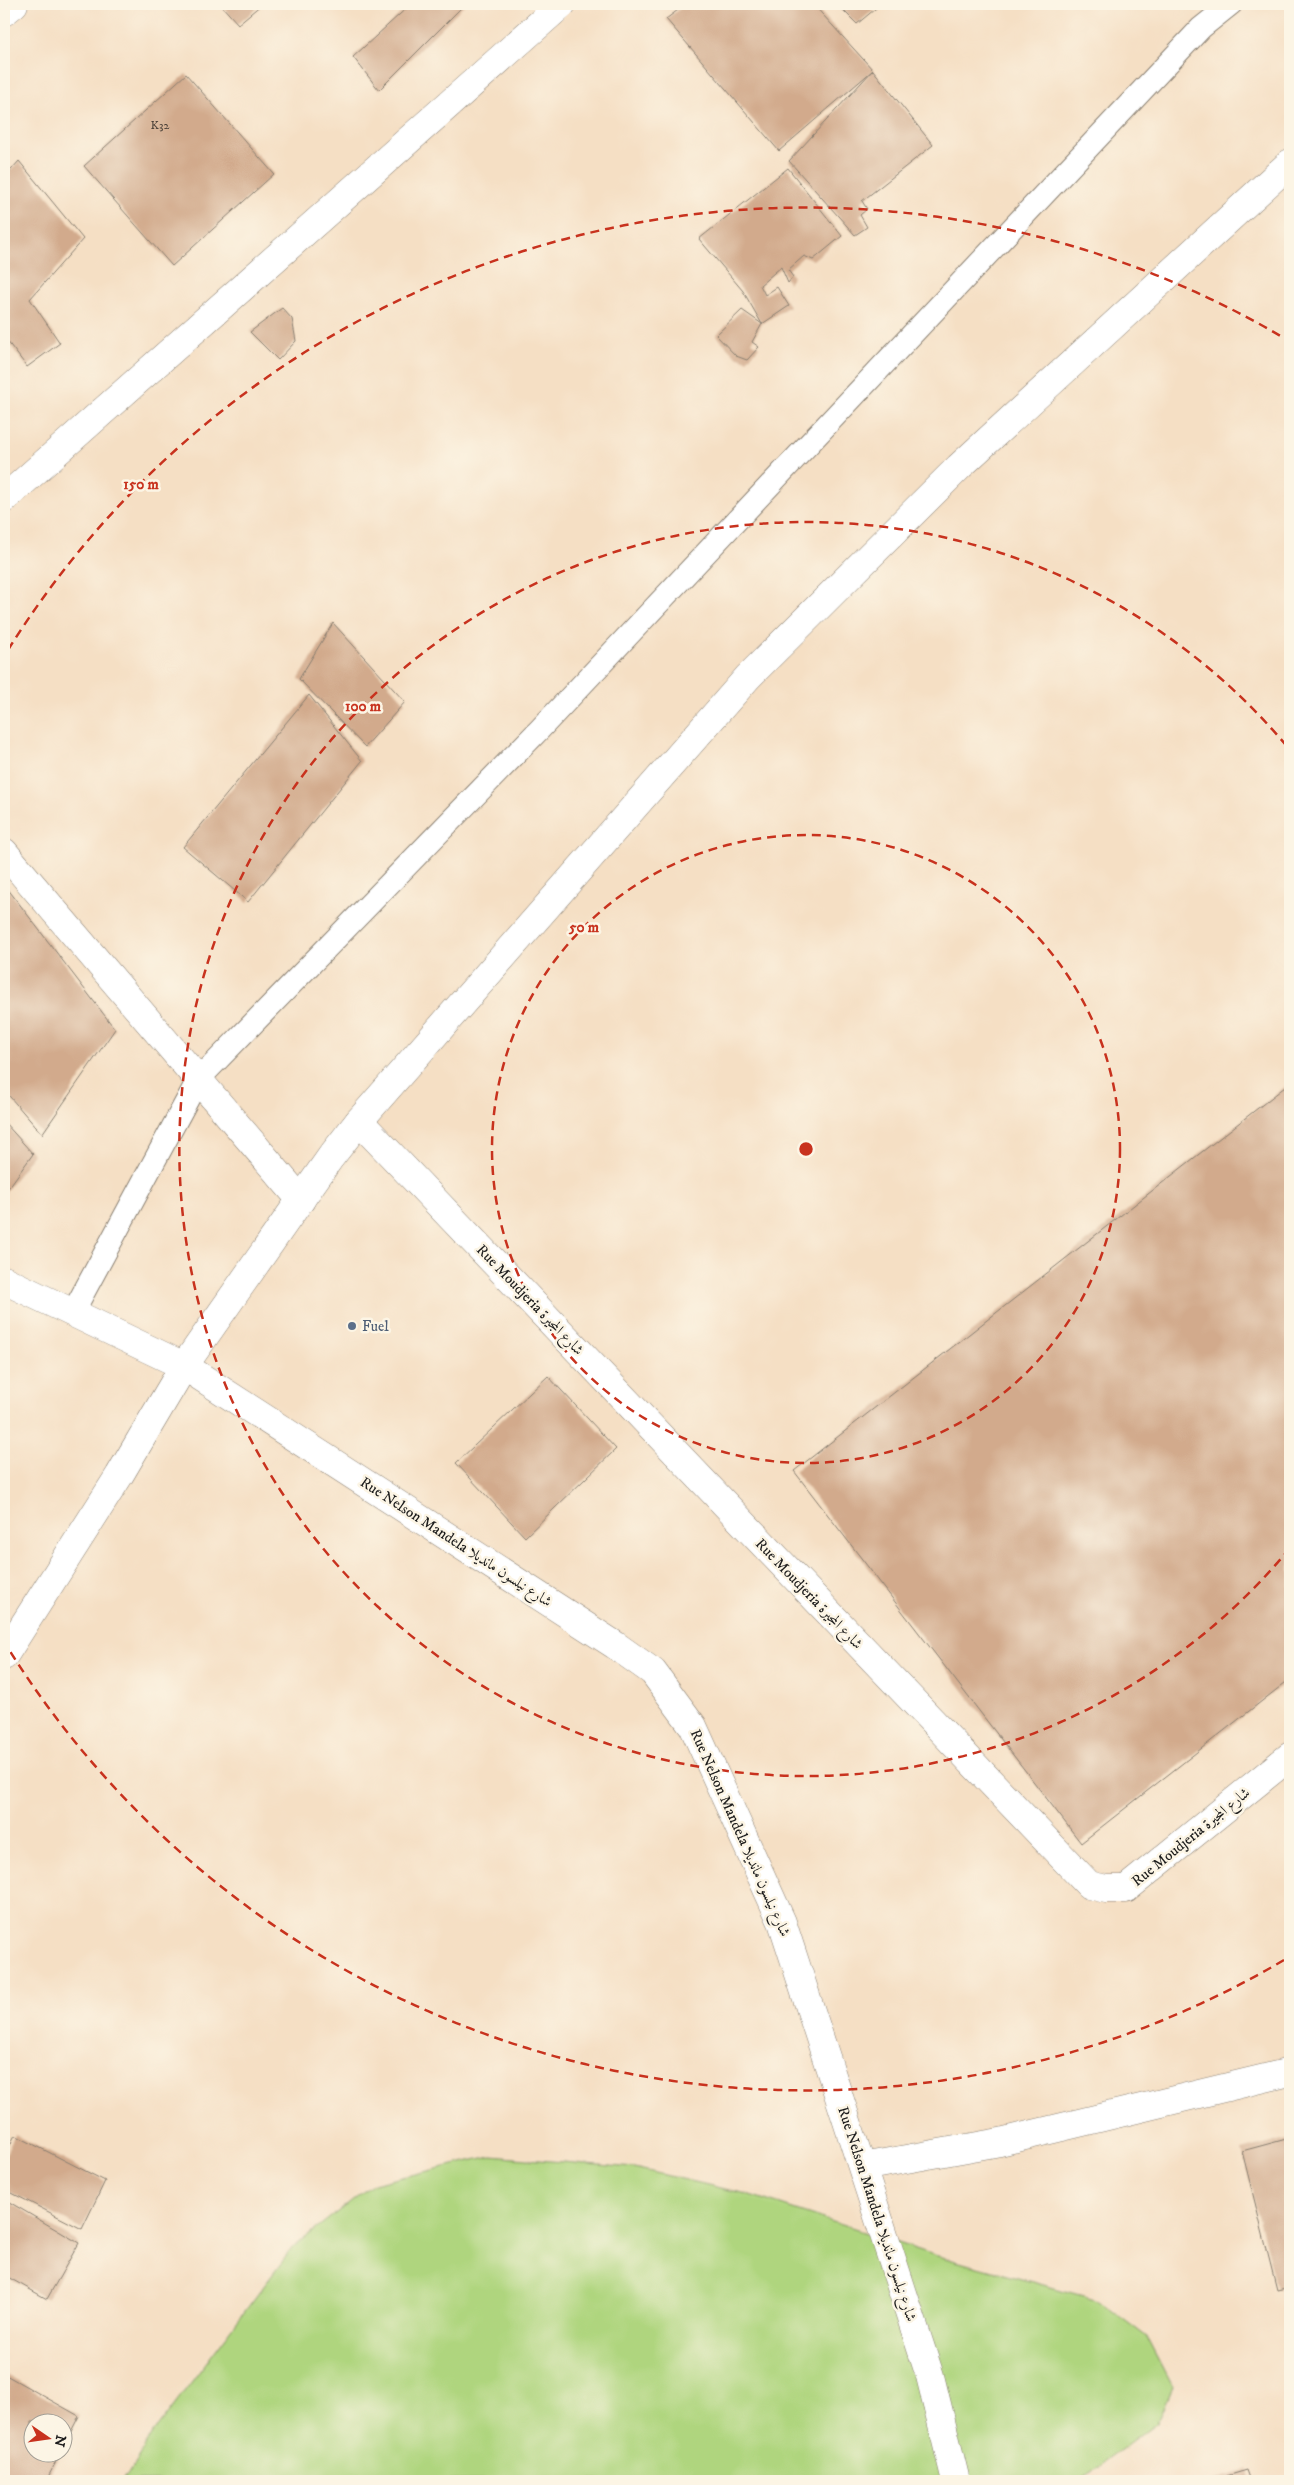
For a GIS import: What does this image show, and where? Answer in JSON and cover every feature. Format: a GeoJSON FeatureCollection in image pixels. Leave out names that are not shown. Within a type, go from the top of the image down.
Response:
{"type":"FeatureCollection","features":[{"type":"Feature","properties":{"kind":"street"},"geometry":{"type":"LineString","coordinates":[[4,12],[14,4]]}},
{"type":"Feature","properties":{"kind":"street"},"geometry":{"type":"LineString","coordinates":[[4,499],[562,4]]}},
{"type":"Feature","properties":{"kind":"street"},"geometry":{"type":"LineString","coordinates":[[4,1656],[119,1476],[184,1366],[300,1200],[359,1121],[748,677],[959,467],[1290,163]]}},
{"type":"Feature","properties":{"kind":"street"},"geometry":{"type":"LineString","coordinates":[[4,852],[300,1200]]}},
{"type":"Feature","properties":{"kind":"street","name":"Rue Moudjeria شارع المجيرة"},"geometry":{"type":"LineString","coordinates":[[359,1121],[1089,1885],[1106,1889],[1126,1889],[1290,1756]]}},
{"type":"Feature","properties":{"kind":"street","name":"Rue Nelson Mandela شارع نيلسون مانديلا"},"geometry":{"type":"LineString","coordinates":[[4,1280],[184,1366],[615,1645],[652,1672],[693,1726],[782,1922],[930,2376],[956,2481]]}},
{"type":"Feature","properties":{"kind":"street"},"geometry":{"type":"LineString","coordinates":[[862,2167],[1000,2142],[1290,2072]]}},
{"type":"Feature","properties":{"kind":"lane"},"geometry":{"type":"LineString","coordinates":[[72,1314],[198,1080],[540,729],[1201,28],[1231,4]]}},
{"type":"Feature","properties":{"kind":"green space"},"geometry":{"type":"Polygon","coordinates":[[[491,2156],[634,2168],[747,2194],[934,2255],[1098,2300],[1147,2337],[1173,2387],[1157,2423],[1079,2481],[123,2481],[156,2429],[294,2246],[373,2184],[491,2156]]]}},
{"type":"Feature","properties":{"kind":"building"},"geometry":{"type":"Polygon","coordinates":[[[220,4],[262,4],[238,24],[220,4]]]}},
{"type":"Feature","properties":{"kind":"building"},"geometry":{"type":"Polygon","coordinates":[[[411,4],[465,4],[379,90],[353,57],[411,4]]]}},
{"type":"Feature","properties":{"kind":"building"},"geometry":{"type":"Polygon","coordinates":[[[686,4],[813,4],[873,70],[779,151],[666,19],[686,4]]]}},
{"type":"Feature","properties":{"kind":"building"},"geometry":{"type":"Polygon","coordinates":[[[837,4],[881,4],[857,24],[837,4]]]}},
{"type":"Feature","properties":{"kind":"building"},"geometry":{"type":"Polygon","coordinates":[[[873,70],[933,145],[862,201],[867,209],[860,215],[867,227],[855,235],[789,161],[873,70]]]}},
{"type":"Feature","properties":{"kind":"building"},"geometry":{"type":"Polygon","coordinates":[[[186,74],[274,174],[172,266],[84,166],[186,74]]]}},
{"type":"Feature","properties":{"kind":"building"},"geometry":{"type":"Polygon","coordinates":[[[19,161],[83,239],[30,299],[60,343],[27,367],[4,337],[4,178],[19,161]]]}},
{"type":"Feature","properties":{"kind":"building"},"geometry":{"type":"Polygon","coordinates":[[[788,168],[842,236],[813,260],[804,256],[788,270],[793,277],[788,283],[781,267],[760,285],[765,295],[777,287],[789,306],[762,324],[743,291],[699,239],[788,168]]]}},
{"type":"Feature","properties":{"kind":"building"},"geometry":{"type":"Polygon","coordinates":[[[282,308],[292,319],[296,341],[278,360],[250,332],[282,308]]]}},
{"type":"Feature","properties":{"kind":"building"},"geometry":{"type":"Polygon","coordinates":[[[742,310],[762,324],[752,342],[759,347],[747,360],[736,356],[716,335],[742,310]]]}},
{"type":"Feature","properties":{"kind":"building"},"geometry":{"type":"Polygon","coordinates":[[[333,623],[405,702],[365,747],[299,679],[333,623]]]}},
{"type":"Feature","properties":{"kind":"building"},"geometry":{"type":"Polygon","coordinates":[[[309,695],[362,761],[248,902],[183,847],[309,695]]]}},
{"type":"Feature","properties":{"kind":"building"},"geometry":{"type":"Polygon","coordinates":[[[4,884],[115,1029],[42,1134],[4,1090],[4,884]]]}},
{"type":"Feature","properties":{"kind":"building"},"geometry":{"type":"Polygon","coordinates":[[[1290,1083],[1290,1679],[1081,1843],[794,1471],[1290,1083]]]}},
{"type":"Feature","properties":{"kind":"building"},"geometry":{"type":"Polygon","coordinates":[[[4,1122],[33,1154],[4,1194],[4,1122]]]}},
{"type":"Feature","properties":{"kind":"building"},"geometry":{"type":"Polygon","coordinates":[[[548,1376],[616,1449],[525,1537],[456,1463],[548,1376]]]}},
{"type":"Feature","properties":{"kind":"building"},"geometry":{"type":"Polygon","coordinates":[[[15,2135],[105,2181],[82,2229],[4,2189],[4,2157],[15,2135]]]}},
{"type":"Feature","properties":{"kind":"building"},"geometry":{"type":"Polygon","coordinates":[[[1290,2138],[1290,2287],[1277,2290],[1242,2151],[1290,2138]]]}},
{"type":"Feature","properties":{"kind":"building"},"geometry":{"type":"Polygon","coordinates":[[[4,2199],[79,2243],[47,2299],[4,2275],[4,2199]]]}},
{"type":"Feature","properties":{"kind":"building"},"geometry":{"type":"Polygon","coordinates":[[[4,2374],[72,2412],[22,2412],[22,2462],[56,2462],[46,2481],[4,2481],[4,2374]]]}},
{"type":"Feature","properties":{"kind":"building"},"geometry":{"type":"Polygon","coordinates":[[[72,2412],[79,2416],[72,2430],[72,2412]]]}},
{"type":"Feature","properties":{"kind":"building"},"geometry":{"type":"Polygon","coordinates":[[[1247,2470],[1251,2481],[1210,2481],[1247,2470]]]}},
{"type":"Feature","properties":{"kind":"place","name":"Fuel"},"geometry":{"type":"Point","coordinates":[352,1326]}}]}
